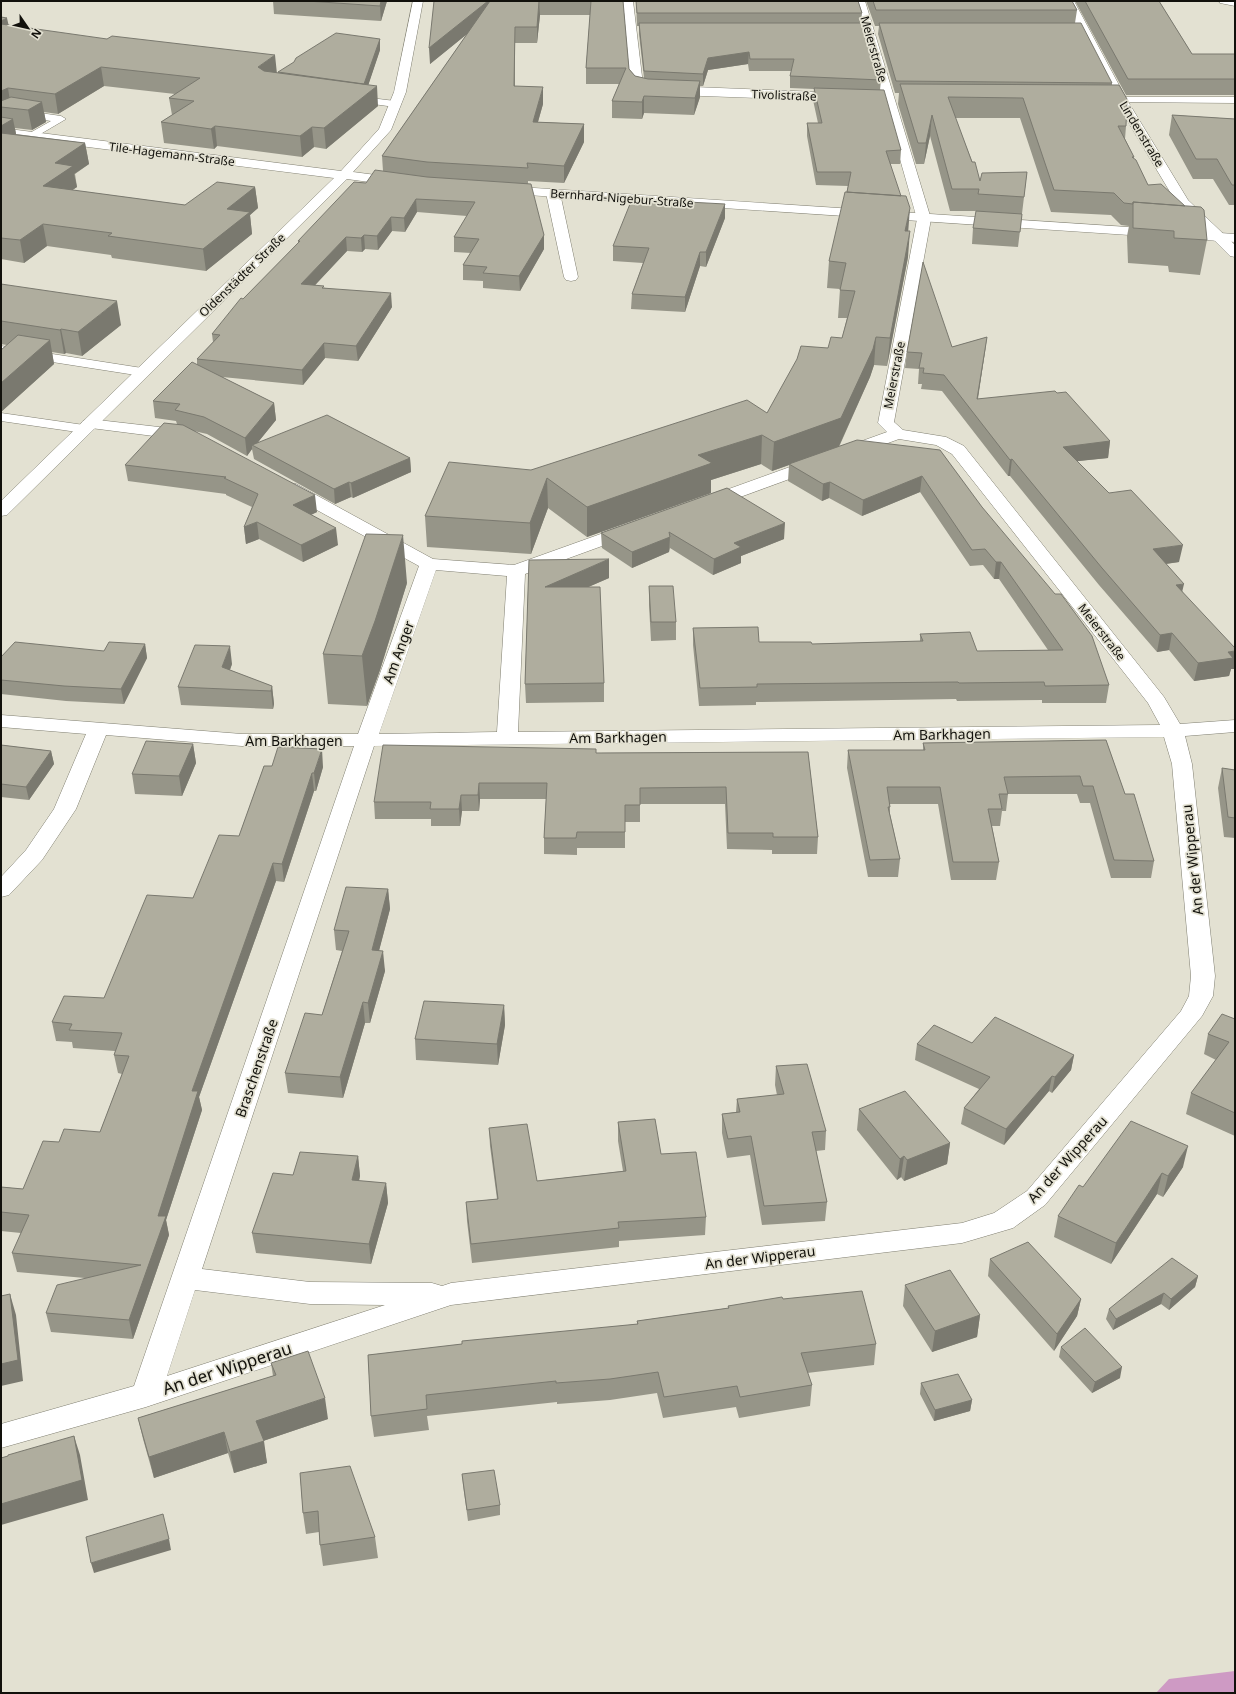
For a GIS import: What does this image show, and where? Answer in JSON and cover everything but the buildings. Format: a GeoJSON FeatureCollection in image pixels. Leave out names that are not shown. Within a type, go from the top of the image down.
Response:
{"type":"FeatureCollection","features":[{"type":"Feature","properties":{"kind":"street","name":"Oldenstädter Straße"},"geometry":{"type":"LineString","coordinates":[[1,511],[344,175],[385,130],[400,92],[418,1]]}},
{"type":"Feature","properties":{"kind":"street","name":"Lindenstraße"},"geometry":{"type":"LineString","coordinates":[[1069,1],[1121,100],[1183,202],[1235,254]]}},
{"type":"Feature","properties":{"kind":"street"},"geometry":{"type":"LineString","coordinates":[[1224,1],[1235,3]]}},
{"type":"Feature","properties":{"kind":"street","name":"Tivolistraße"},"geometry":{"type":"LineString","coordinates":[[631,3],[635,30],[636,84],[639,88],[672,91],[858,97]]}},
{"type":"Feature","properties":{"kind":"street","name":"Meierstraße"},"geometry":{"type":"LineString","coordinates":[[858,3],[870,30],[888,98],[924,218],[886,423],[898,434],[940,441],[958,450],[1158,701],[1173,731]]}},
{"type":"Feature","properties":{"kind":"street"},"geometry":{"type":"LineString","coordinates":[[1069,30],[1085,30]]}},
{"type":"Feature","properties":{"kind":"street"},"geometry":{"type":"LineString","coordinates":[[1106,100],[1121,100]]}},
{"type":"Feature","properties":{"kind":"street","name":"Tile-Hagemann-Straße"},"geometry":{"type":"LineString","coordinates":[[1,132],[344,175]]}},
{"type":"Feature","properties":{"kind":"street"},"geometry":{"type":"LineString","coordinates":[[344,175],[414,183]]}},
{"type":"Feature","properties":{"kind":"street","name":"Bernhard-Nigebur-Straße"},"geometry":{"type":"LineString","coordinates":[[490,189],[1235,238]]}},
{"type":"Feature","properties":{"kind":"street"},"geometry":{"type":"LineString","coordinates":[[553,193],[570,277]]}},
{"type":"Feature","properties":{"kind":"street"},"geometry":{"type":"LineString","coordinates":[[86,427],[188,435],[200,439]]}},
{"type":"Feature","properties":{"kind":"street"},"geometry":{"type":"LineString","coordinates":[[695,507],[898,434]]}},
{"type":"Feature","properties":{"kind":"street"},"geometry":{"type":"LineString","coordinates":[[276,480],[429,564],[516,571],[643,525]]}},
{"type":"Feature","properties":{"kind":"street","name":"Am Anger"},"geometry":{"type":"LineString","coordinates":[[366,740],[429,564]]}},
{"type":"Feature","properties":{"kind":"street"},"geometry":{"type":"LineString","coordinates":[[507,738],[516,571]]}},
{"type":"Feature","properties":{"kind":"street","name":"Am Barkhagen"},"geometry":{"type":"LineString","coordinates":[[1,721],[242,740],[1173,731],[1235,726]]}},
{"type":"Feature","properties":{"kind":"street"},"geometry":{"type":"LineString","coordinates":[[1,890],[34,855],[65,809],[98,729]]}},
{"type":"Feature","properties":{"kind":"street","name":"An der Wipperau"},"geometry":{"type":"LineString","coordinates":[[186,1278],[310,1293],[451,1294],[962,1233],[1003,1221],[1036,1198],[1190,1016],[1201,996],[1203,976],[1182,764],[1173,731]]}},
{"type":"Feature","properties":{"kind":"street","name":"Braschenstraße"},"geometry":{"type":"LineString","coordinates":[[146,1395],[366,740]]}},
{"type":"Feature","properties":{"kind":"street","name":"An der Wipperau"},"geometry":{"type":"LineString","coordinates":[[1,1436],[146,1395],[451,1294]]}},
{"type":"Feature","properties":{"kind":"lane"},"geometry":{"type":"LineString","coordinates":[[343,97],[395,104]]}},
{"type":"Feature","properties":{"kind":"lane"},"geometry":{"type":"LineString","coordinates":[[1121,100],[1235,100]]}},
{"type":"Feature","properties":{"kind":"lane"},"geometry":{"type":"LineString","coordinates":[[1,119],[12,112],[61,119],[32,136]]}},
{"type":"Feature","properties":{"kind":"lane"},"geometry":{"type":"LineString","coordinates":[[1,350],[142,372]]}},
{"type":"Feature","properties":{"kind":"lane"},"geometry":{"type":"LineString","coordinates":[[6,362],[17,353]]}},
{"type":"Feature","properties":{"kind":"lane"},"geometry":{"type":"LineString","coordinates":[[1,417],[86,427]]}},
{"type":"Feature","properties":{"kind":"shaded area"},"geometry":{"type":"Polygon","coordinates":[[[1235,1671],[1235,1693],[1156,1693],[1169,1679],[1235,1671]]]}}]}
